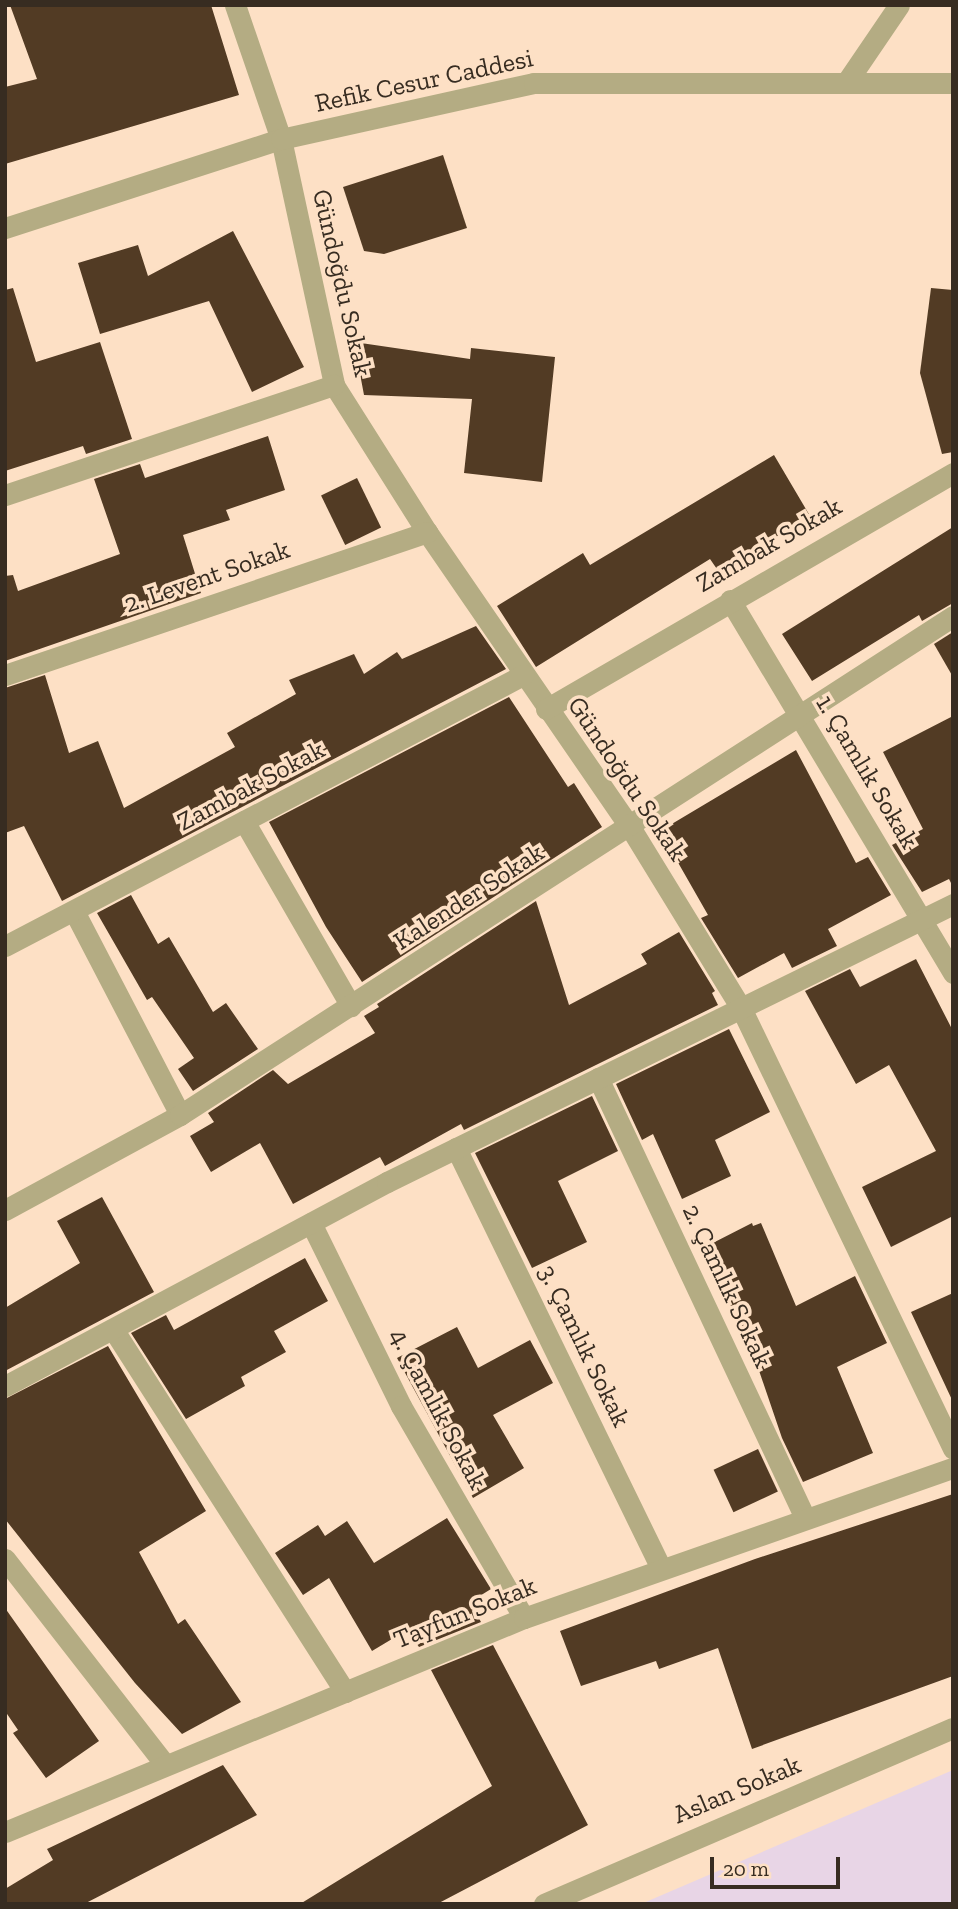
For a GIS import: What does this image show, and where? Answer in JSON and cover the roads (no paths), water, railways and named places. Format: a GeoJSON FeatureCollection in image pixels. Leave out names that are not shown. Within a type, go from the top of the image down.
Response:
{"type":"FeatureCollection","features":[{"type":"Feature","properties":{"kind":"street","name":"Gündoğdu Sokak"},"geometry":{"type":"LineString","coordinates":[[235,5],[281,139],[334,385],[427,532],[546,709],[630,827],[742,1010],[953,1449]]}},
{"type":"Feature","properties":{"kind":"street"},"geometry":{"type":"LineString","coordinates":[[846,83],[898,5]]}},
{"type":"Feature","properties":{"kind":"street","name":"Refik Cesur Caddesi"},"geometry":{"type":"LineString","coordinates":[[5,228],[281,139],[534,83],[953,83]]}},
{"type":"Feature","properties":{"kind":"street"},"geometry":{"type":"LineString","coordinates":[[5,495],[334,385]]}},
{"type":"Feature","properties":{"kind":"street","name":"Zambak Sokak"},"geometry":{"type":"LineString","coordinates":[[546,709],[950,473]]}},
{"type":"Feature","properties":{"kind":"street","name":"2. Levent Sokak"},"geometry":{"type":"LineString","coordinates":[[5,675],[427,532]]}},
{"type":"Feature","properties":{"kind":"street","name":"1. Çamlık Sokak"},"geometry":{"type":"LineString","coordinates":[[730,600],[953,973]]}},
{"type":"Feature","properties":{"kind":"street","name":"Kalender Sokak"},"geometry":{"type":"LineString","coordinates":[[5,1210],[180,1115],[953,617]]}},
{"type":"Feature","properties":{"kind":"street","name":"Zambak Sokak"},"geometry":{"type":"LineString","coordinates":[[5,946],[523,675]]}},
{"type":"Feature","properties":{"kind":"street"},"geometry":{"type":"LineString","coordinates":[[244,821],[351,1006]]}},
{"type":"Feature","properties":{"kind":"street"},"geometry":{"type":"LineString","coordinates":[[5,1386],[456,1148],[742,1010],[953,904]]}},
{"type":"Feature","properties":{"kind":"street"},"geometry":{"type":"LineString","coordinates":[[74,911],[180,1115]]}},
{"type":"Feature","properties":{"kind":"street","name":"2. Çamlık Sokak"},"geometry":{"type":"LineString","coordinates":[[598,1078],[805,1518]]}},
{"type":"Feature","properties":{"kind":"street","name":"3. Çamlık Sokak"},"geometry":{"type":"LineString","coordinates":[[456,1148],[661,1569]]}},
{"type":"Feature","properties":{"kind":"street","name":"4. Çamlık Sokak"},"geometry":{"type":"LineString","coordinates":[[312,1223],[401,1406],[524,1618]]}},
{"type":"Feature","properties":{"kind":"street"},"geometry":{"type":"LineString","coordinates":[[113,1329],[345,1692]]}},
{"type":"Feature","properties":{"kind":"street","name":"Tayfun Sokak"},"geometry":{"type":"LineString","coordinates":[[5,1832],[164,1763],[524,1618],[953,1468]]}},
{"type":"Feature","properties":{"kind":"street"},"geometry":{"type":"LineString","coordinates":[[5,1559],[164,1763]]}},
{"type":"Feature","properties":{"kind":"street","name":"Aslan Sokak"},"geometry":{"type":"LineString","coordinates":[[544,1904],[953,1728]]}}]}
